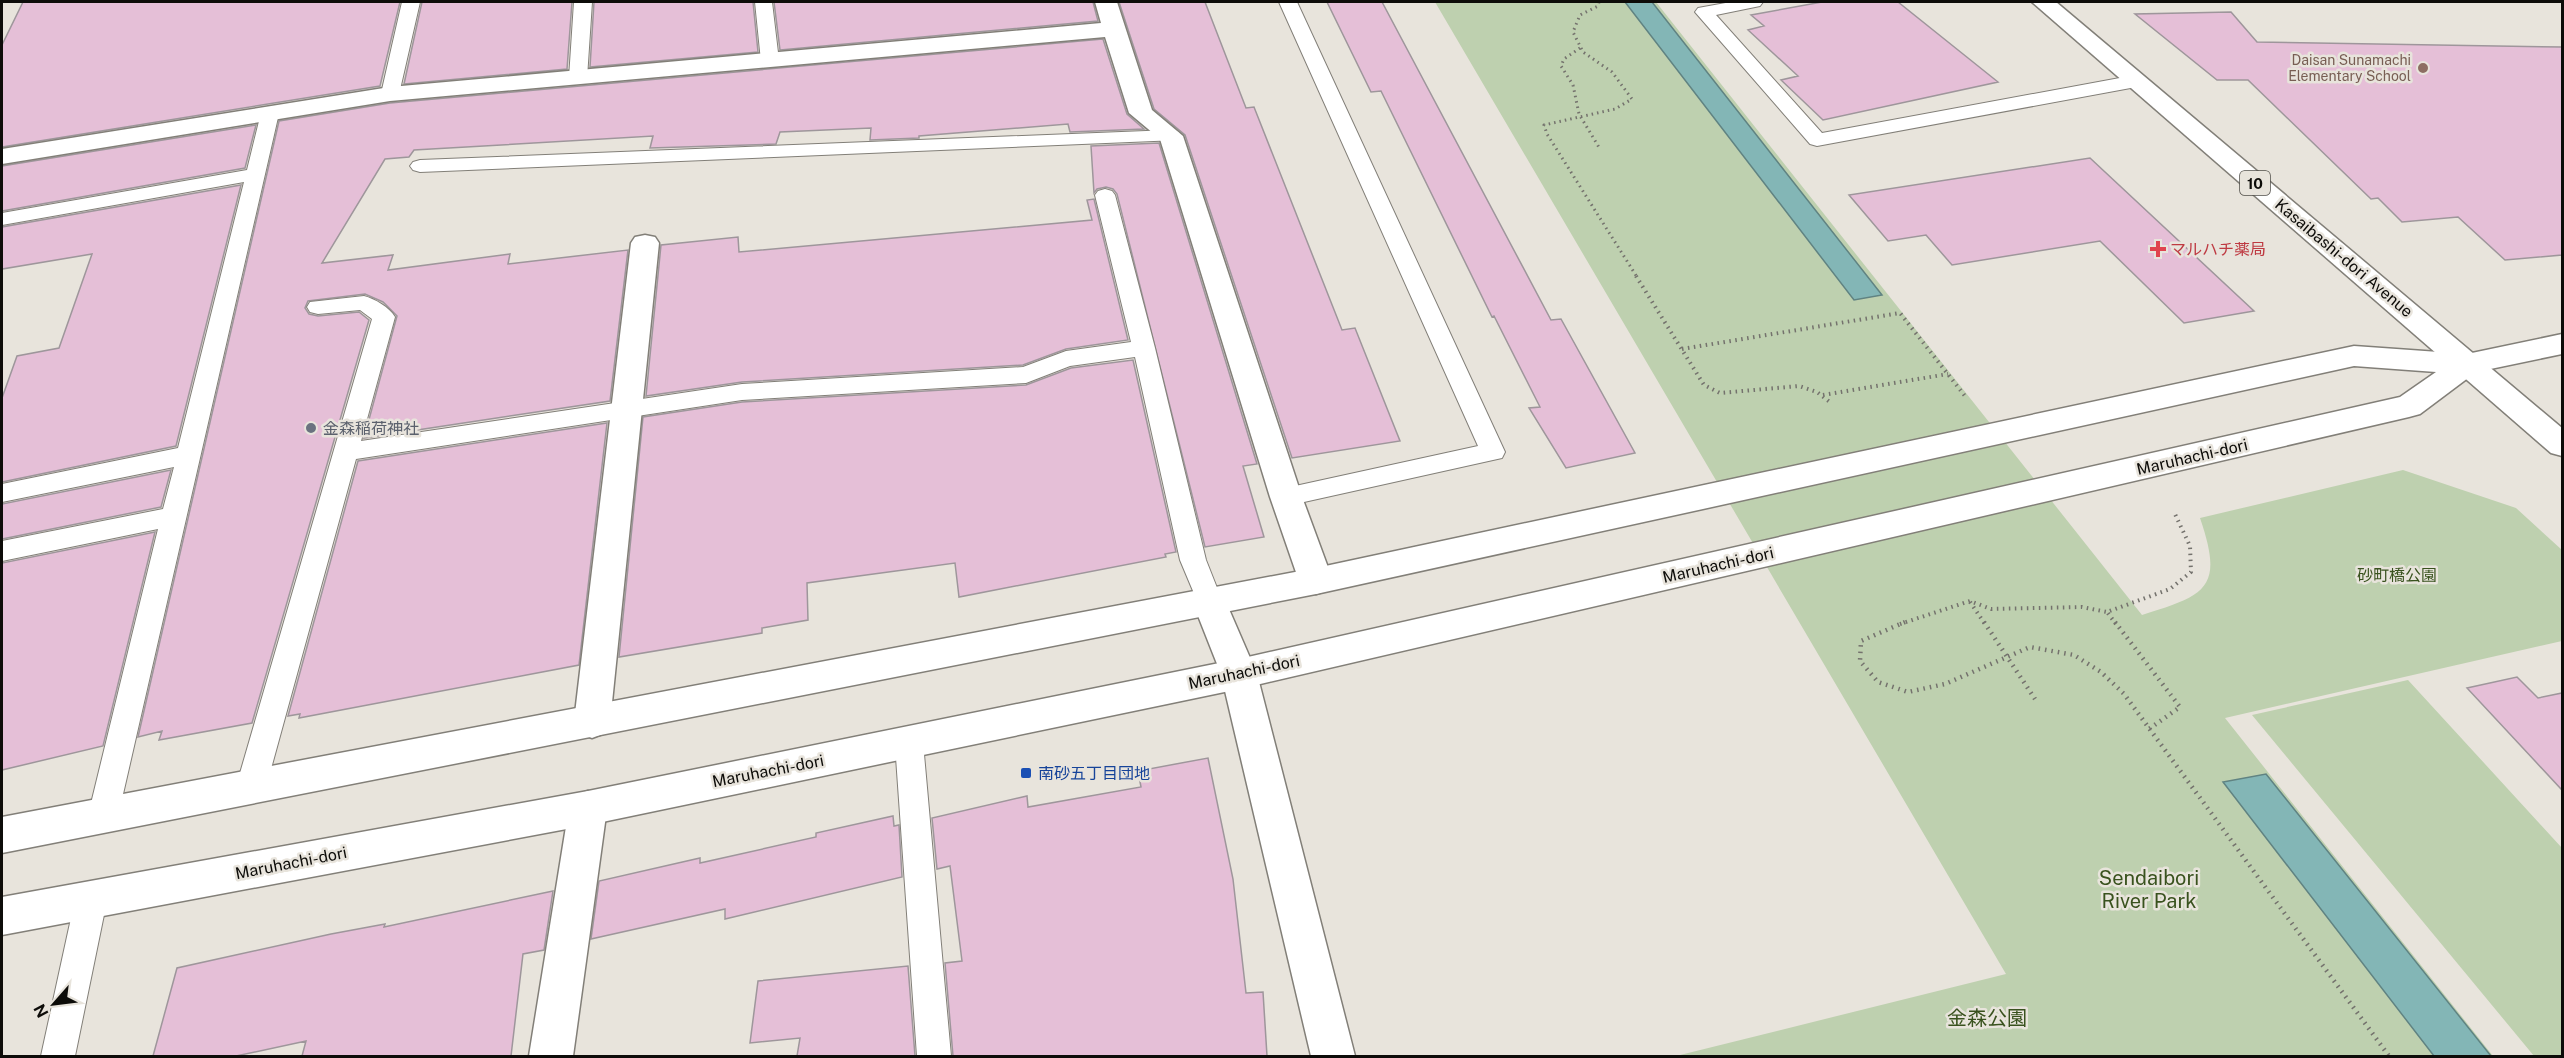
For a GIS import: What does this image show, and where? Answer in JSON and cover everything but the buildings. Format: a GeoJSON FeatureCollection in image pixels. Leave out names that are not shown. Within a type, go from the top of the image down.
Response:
{"type":"FeatureCollection","features":[{"type":"Feature","properties":{"kind":"main road"},"geometry":{"type":"LineString","coordinates":[[1106,2],[1141,113],[1171,136],[1286,497],[1316,581]]}},
{"type":"Feature","properties":{"kind":"main road","name":"Kasaibashi-dori Avenue"},"geometry":{"type":"LineString","coordinates":[[2043,2],[2562,445]]}},
{"type":"Feature","properties":{"kind":"main road"},"geometry":{"type":"LineString","coordinates":[[2,157],[390,94],[1114,29]]}},
{"type":"Feature","properties":{"kind":"main road"},"geometry":{"type":"LineString","coordinates":[[592,722],[645,243]]}},
{"type":"Feature","properties":{"kind":"main road","name":"Maruhachi-dori"},"geometry":{"type":"LineString","coordinates":[[2,835],[1210,603],[2354,356],[2467,364],[2562,344]]}},
{"type":"Feature","properties":{"kind":"main road","name":"Maruhachi-dori"},"geometry":{"type":"LineString","coordinates":[[2,916],[588,808],[1239,674],[2409,406],[2467,364]]}},
{"type":"Feature","properties":{"kind":"main road"},"geometry":{"type":"LineString","coordinates":[[1210,603],[1239,674],[1333,1056]]}},
{"type":"Feature","properties":{"kind":"main road"},"geometry":{"type":"LineString","coordinates":[[551,1056],[588,808]]}},
{"type":"Feature","properties":{"kind":"lane"},"geometry":{"type":"LineString","coordinates":[[390,94],[411,2]]}},
{"type":"Feature","properties":{"kind":"lane"},"geometry":{"type":"LineString","coordinates":[[578,78],[583,2]]}},
{"type":"Feature","properties":{"kind":"lane"},"geometry":{"type":"LineString","coordinates":[[763,2],[770,61]]}},
{"type":"Feature","properties":{"kind":"lane"},"geometry":{"type":"LineString","coordinates":[[1286,497],[1493,452],[1288,2]]}},
{"type":"Feature","properties":{"kind":"lane"},"geometry":{"type":"LineString","coordinates":[[1754,2],[1704,12],[1817,140],[2136,81]]}},
{"type":"Feature","properties":{"kind":"lane"},"geometry":{"type":"LineString","coordinates":[[103,816],[270,113]]}},
{"type":"Feature","properties":{"kind":"lane"},"geometry":{"type":"LineString","coordinates":[[420,166],[1171,136]]}},
{"type":"Feature","properties":{"kind":"lane"},"geometry":{"type":"LineString","coordinates":[[2,219],[256,174]]}},
{"type":"Feature","properties":{"kind":"lane"},"geometry":{"type":"LineString","coordinates":[[1105,195],[1144,348],[1193,560],[1210,603]]}},
{"type":"Feature","properties":{"kind":"lane"},"geometry":{"type":"LineString","coordinates":[[251,787],[384,317],[364,303],[318,307]]}},
{"type":"Feature","properties":{"kind":"lane"},"geometry":{"type":"LineString","coordinates":[[346,452],[742,392],[1026,375],[1066,359],[1144,348]]}},
{"type":"Feature","properties":{"kind":"lane"},"geometry":{"type":"LineString","coordinates":[[2,493],[189,455]]}},
{"type":"Feature","properties":{"kind":"lane"},"geometry":{"type":"LineString","coordinates":[[2,550],[175,516]]}},
{"type":"Feature","properties":{"kind":"lane"},"geometry":{"type":"LineString","coordinates":[[909,743],[934,1056]]}},
{"type":"Feature","properties":{"kind":"lane"},"geometry":{"type":"LineString","coordinates":[[58,1056],[92,900]]}},
{"type":"Feature","properties":{"kind":"path"},"geometry":{"type":"LineString","coordinates":[[1599,2],[1598,6],[1580,15],[1573,32],[1580,48],[1590,59],[1607,68],[1623,84],[1632,99],[1627,105],[1615,109],[1556,119],[1544,125],[1547,134],[1704,385],[1720,393],[1799,386],[1822,395],[1831,403]]}},
{"type":"Feature","properties":{"kind":"path"},"geometry":{"type":"LineString","coordinates":[[1580,48],[1564,58],[1561,66],[1574,85],[1579,114],[1600,149]]}},
{"type":"Feature","properties":{"kind":"path"},"geometry":{"type":"LineString","coordinates":[[1682,349],[1900,314],[1969,400]]}},
{"type":"Feature","properties":{"kind":"path"},"geometry":{"type":"LineString","coordinates":[[1822,395],[1948,374]]}},
{"type":"Feature","properties":{"kind":"path"},"geometry":{"type":"LineString","coordinates":[[2174,512],[2190,546],[2191,572],[2170,589],[2107,612],[2082,607],[1991,609],[1970,601],[1888,628],[1861,641],[1860,661],[1878,682],[1908,692],[1946,684],[2030,647],[2074,655],[2101,672],[2124,694],[2389,1056]]}},
{"type":"Feature","properties":{"kind":"path"},"geometry":{"type":"LineString","coordinates":[[1970,601],[2035,699]]}},
{"type":"Feature","properties":{"kind":"path"},"geometry":{"type":"LineString","coordinates":[[2107,612],[2180,707],[2149,729]]}},
{"type":"Feature","properties":{"kind":"green space","name":"Sendaibori River Park"},"geometry":{"type":"Polygon","coordinates":[[[1435,2],[1656,2],[2142,615],[2182,601],[2195,594],[2204,585],[2209,574],[2210,560],[2200,518],[2403,470],[2516,508],[2562,550],[2562,641],[2225,718],[2493,1056],[1676,1056],[2006,974],[1435,2]]]}},
{"type":"Feature","properties":{"kind":"green space"},"geometry":{"type":"Polygon","coordinates":[[[2408,680],[2562,848],[2562,1056],[2534,1056],[2252,715],[2408,680]]]}},
{"type":"Feature","properties":{"kind":"water"},"geometry":{"type":"Polygon","coordinates":[[[1625,2],[1652,2],[1882,295],[1854,300],[1625,2]]]}},
{"type":"Feature","properties":{"kind":"water"},"geometry":{"type":"Polygon","coordinates":[[[2266,774],[2491,1056],[2434,1056],[2223,782],[2266,774]]]}},
{"type":"Feature","properties":{"kind":"place","name":"Daisan Sunamachi Elementary School"},"geometry":{"type":"Point","coordinates":[2423,68]}},
{"type":"Feature","properties":{"kind":"place","name":"マルハチ薬局"},"geometry":{"type":"Point","coordinates":[2158,249]}},
{"type":"Feature","properties":{"kind":"place","name":"金森稲荷神社"},"geometry":{"type":"Point","coordinates":[311,428]}},
{"type":"Feature","properties":{"kind":"place","name":"南砂五丁目団地"},"geometry":{"type":"Point","coordinates":[1026,773]}},
{"type":"Feature","properties":{"kind":"park label","name":"砂町橋公園"},"geometry":{"type":"Point","coordinates":[2397,575]}},
{"type":"Feature","properties":{"kind":"park label","name":"金森公園"},"geometry":{"type":"Point","coordinates":[1987,1018]}}]}
